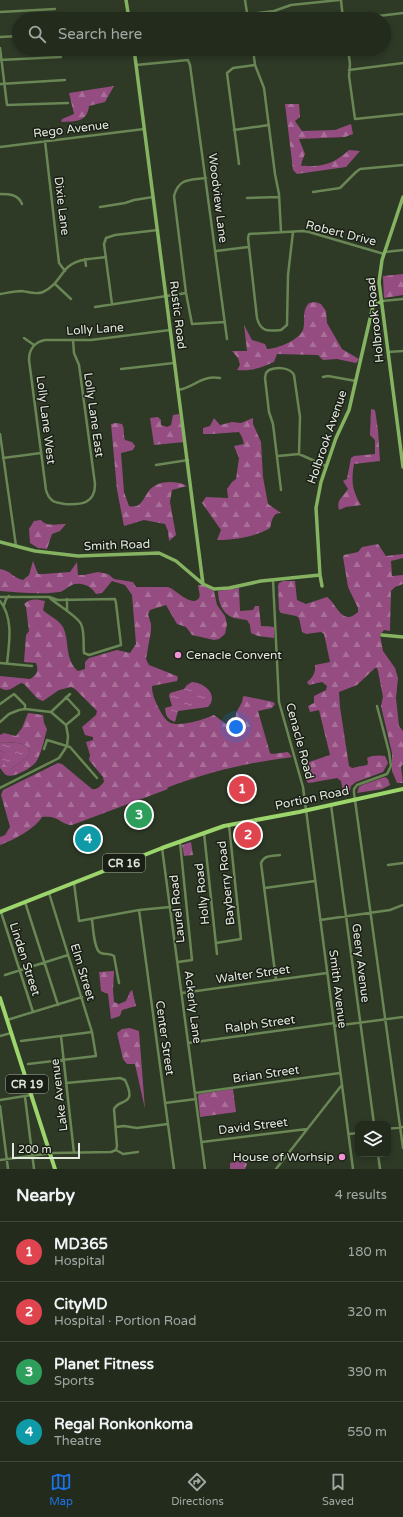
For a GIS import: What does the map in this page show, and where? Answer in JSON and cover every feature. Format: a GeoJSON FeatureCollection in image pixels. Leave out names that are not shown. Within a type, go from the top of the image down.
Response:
{"type":"FeatureCollection","features":[{"type":"Feature","properties":{"kind":"main road","name":"Portion Road"},"geometry":{"type":"LineString","coordinates":[[0,912],[204,832],[229,825],[403,790]]}},
{"type":"Feature","properties":{"kind":"main road","name":"CR 19"},"geometry":{"type":"LineString","coordinates":[[0,998],[55,1169]]}},
{"type":"Feature","properties":{"kind":"street"},"geometry":{"type":"LineString","coordinates":[[126,0],[128,12]]}},
{"type":"Feature","properties":{"kind":"street"},"geometry":{"type":"LineString","coordinates":[[245,0],[247,12]]}},
{"type":"Feature","properties":{"kind":"street"},"geometry":{"type":"LineString","coordinates":[[267,12],[291,5],[340,0],[342,12]]}},
{"type":"Feature","properties":{"kind":"street"},"geometry":{"type":"LineString","coordinates":[[0,12],[55,9]]}},
{"type":"Feature","properties":{"kind":"street"},"geometry":{"type":"LineString","coordinates":[[391,14],[403,13]]}},
{"type":"Feature","properties":{"kind":"street"},"geometry":{"type":"LineString","coordinates":[[0,37],[12,36]]}},
{"type":"Feature","properties":{"kind":"street"},"geometry":{"type":"LineString","coordinates":[[0,48],[7,105],[68,103]]}},
{"type":"Feature","properties":{"kind":"street","name":"Rustic Road"},"geometry":{"type":"LineString","coordinates":[[135,56],[203,584]]}},
{"type":"Feature","properties":{"kind":"street"},"geometry":{"type":"LineString","coordinates":[[254,56],[255,65],[264,88],[279,197],[281,232]]}},
{"type":"Feature","properties":{"kind":"street"},"geometry":{"type":"LineString","coordinates":[[349,56],[349,70],[355,119],[403,114]]}},
{"type":"Feature","properties":{"kind":"street"},"geometry":{"type":"LineString","coordinates":[[1,60],[61,57]]}},
{"type":"Feature","properties":{"kind":"street","name":"Woodview Lane"},"geometry":{"type":"LineString","coordinates":[[136,65],[189,59],[228,339]]}},
{"type":"Feature","properties":{"kind":"street"},"geometry":{"type":"LineString","coordinates":[[349,70],[403,63]]}},
{"type":"Feature","properties":{"kind":"street"},"geometry":{"type":"LineString","coordinates":[[239,164],[227,73],[233,68],[255,65]]}},
{"type":"Feature","properties":{"kind":"street"},"geometry":{"type":"LineString","coordinates":[[0,84],[65,80]]}},
{"type":"Feature","properties":{"kind":"street"},"geometry":{"type":"LineString","coordinates":[[234,130],[269,124]]}},
{"type":"Feature","properties":{"kind":"street","name":"Rego Avenue"},"geometry":{"type":"LineString","coordinates":[[0,147],[145,129]]}},
{"type":"Feature","properties":{"kind":"street","name":"Dixie Lane"},"geometry":{"type":"LineString","coordinates":[[45,142],[59,263],[65,270]]}},
{"type":"Feature","properties":{"kind":"street"},"geometry":{"type":"LineString","coordinates":[[313,192],[340,188],[360,169],[403,165]]}},
{"type":"Feature","properties":{"kind":"street"},"geometry":{"type":"LineString","coordinates":[[206,178],[182,182],[178,186],[174,196],[186,293],[192,324],[225,322]]}},
{"type":"Feature","properties":{"kind":"street"},"geometry":{"type":"LineString","coordinates":[[0,194],[15,196],[20,199],[22,204]]}},
{"type":"Feature","properties":{"kind":"street"},"geometry":{"type":"LineString","coordinates":[[100,207],[154,197]]}},
{"type":"Feature","properties":{"kind":"street"},"geometry":{"type":"LineString","coordinates":[[246,198],[279,197]]}},
{"type":"Feature","properties":{"kind":"street","name":"Holbrook Road"},"geometry":{"type":"LineString","coordinates":[[403,199],[384,253],[379,282],[403,467]]}},
{"type":"Feature","properties":{"kind":"street"},"geometry":{"type":"LineString","coordinates":[[112,304],[104,244],[106,238],[115,235],[158,230]]}},
{"type":"Feature","properties":{"kind":"street"},"geometry":{"type":"LineString","coordinates":[[216,251],[248,247],[249,234],[293,232]]}},
{"type":"Feature","properties":{"kind":"street","name":"Robert Drive"},"geometry":{"type":"LineString","coordinates":[[248,247],[257,318],[260,326],[264,329],[281,330],[287,325],[288,280],[293,232],[312,232],[384,253]]}},
{"type":"Feature","properties":{"kind":"street"},"geometry":{"type":"LineString","coordinates":[[384,253],[403,250]]}},
{"type":"Feature","properties":{"kind":"street"},"geometry":{"type":"LineString","coordinates":[[0,294],[20,292],[40,293],[55,284],[65,270],[76,262],[106,257]]}},
{"type":"Feature","properties":{"kind":"street"},"geometry":{"type":"LineString","coordinates":[[85,260],[86,266]]}},
{"type":"Feature","properties":{"kind":"street"},"geometry":{"type":"LineString","coordinates":[[55,284],[71,299]]}},
{"type":"Feature","properties":{"kind":"street"},"geometry":{"type":"LineString","coordinates":[[95,307],[186,293]]}},
{"type":"Feature","properties":{"kind":"street"},"geometry":{"type":"LineString","coordinates":[[382,301],[403,299]]}},
{"type":"Feature","properties":{"kind":"street","name":"Holbrook Avenue"},"geometry":{"type":"LineString","coordinates":[[322,586],[316,508],[326,466],[336,438],[349,410],[373,306],[382,301]]}},
{"type":"Feature","properties":{"kind":"street","name":"Lolly Lane"},"geometry":{"type":"LineString","coordinates":[[34,345],[45,340],[91,340],[170,330]]}},
{"type":"Feature","properties":{"kind":"street"},"geometry":{"type":"LineString","coordinates":[[24,338],[34,345]]}},
{"type":"Feature","properties":{"kind":"street","name":"Lolly Lane East"},"geometry":{"type":"LineString","coordinates":[[50,498],[56,503],[77,504],[88,501],[93,493],[95,484],[79,365],[74,353],[73,340]]}},
{"type":"Feature","properties":{"kind":"street","name":"Lolly Lane West"},"geometry":{"type":"LineString","coordinates":[[34,345],[30,352],[30,360],[46,490],[50,498]]}},
{"type":"Feature","properties":{"kind":"street"},"geometry":{"type":"LineString","coordinates":[[388,352],[403,351]]}},
{"type":"Feature","properties":{"kind":"street"},"geometry":{"type":"LineString","coordinates":[[121,369],[174,363]]}},
{"type":"Feature","properties":{"kind":"street"},"geometry":{"type":"LineString","coordinates":[[281,490],[278,456],[273,424],[269,412],[265,378],[267,372],[273,369],[289,370],[294,375],[300,418],[299,454]]}},
{"type":"Feature","properties":{"kind":"street"},"geometry":{"type":"LineString","coordinates":[[323,377],[328,376],[356,381]]}},
{"type":"Feature","properties":{"kind":"street"},"geometry":{"type":"LineString","coordinates":[[178,390],[187,388],[205,378],[220,378]]}},
{"type":"Feature","properties":{"kind":"street"},"geometry":{"type":"LineString","coordinates":[[0,434],[16,546]]}},
{"type":"Feature","properties":{"kind":"street"},"geometry":{"type":"LineString","coordinates":[[3,458],[41,453]]}},
{"type":"Feature","properties":{"kind":"street"},"geometry":{"type":"LineString","coordinates":[[278,456],[299,454],[326,466]]}},
{"type":"Feature","properties":{"kind":"street"},"geometry":{"type":"LineString","coordinates":[[156,465],[188,460]]}},
{"type":"Feature","properties":{"kind":"street"},"geometry":{"type":"LineString","coordinates":[[46,501],[50,498]]}},
{"type":"Feature","properties":{"kind":"street","name":"Smith Road"},"geometry":{"type":"LineString","coordinates":[[0,542],[35,551],[78,556],[159,553],[176,561],[203,584],[214,589],[320,575]]}},
{"type":"Feature","properties":{"kind":"street","name":"Cenacle Road"},"geometry":{"type":"LineString","coordinates":[[273,580],[279,702],[303,787],[306,810]]}},
{"type":"Feature","properties":{"kind":"street"},"geometry":{"type":"LineString","coordinates":[[4,606],[6,599],[10,596]]}},
{"type":"Feature","properties":{"kind":"street"},"geometry":{"type":"LineString","coordinates":[[0,597],[49,597],[58,600],[115,599],[121,645],[89,655],[84,653],[81,624],[67,610],[59,606],[49,597]]}},
{"type":"Feature","properties":{"kind":"street"},"geometry":{"type":"LineString","coordinates":[[67,599],[67,610]]}},
{"type":"Feature","properties":{"kind":"street"},"geometry":{"type":"LineString","coordinates":[[0,601],[8,616],[10,632],[7,664]]}},
{"type":"Feature","properties":{"kind":"street"},"geometry":{"type":"LineString","coordinates":[[382,635],[403,637]]}},
{"type":"Feature","properties":{"kind":"street"},"geometry":{"type":"LineString","coordinates":[[0,663],[32,666]]}},
{"type":"Feature","properties":{"kind":"street"},"geometry":{"type":"LineString","coordinates":[[0,704],[14,694],[25,705],[25,709]]}},
{"type":"Feature","properties":{"kind":"street"},"geometry":{"type":"LineString","coordinates":[[51,712],[70,694]]}},
{"type":"Feature","properties":{"kind":"street"},"geometry":{"type":"LineString","coordinates":[[66,697],[79,711],[79,714],[66,725]]}},
{"type":"Feature","properties":{"kind":"street"},"geometry":{"type":"LineString","coordinates":[[377,706],[389,752],[391,766],[387,774],[355,787],[354,789],[385,1020],[402,1127],[403,1148]]}},
{"type":"Feature","properties":{"kind":"street"},"geometry":{"type":"LineString","coordinates":[[0,722],[10,714],[25,709],[51,712],[66,725],[68,736],[67,746],[59,758],[0,788]]}},
{"type":"Feature","properties":{"kind":"street"},"geometry":{"type":"LineString","coordinates":[[44,749],[47,740],[70,747],[97,778]]}},
{"type":"Feature","properties":{"kind":"street","name":"Geery Avenue"},"geometry":{"type":"LineString","coordinates":[[331,805],[374,1121]]}},
{"type":"Feature","properties":{"kind":"street","name":"Smith Avenue"},"geometry":{"type":"LineString","coordinates":[[306,810],[353,1169]]}},
{"type":"Feature","properties":{"kind":"street","name":"Bayberry Road"},"geometry":{"type":"LineString","coordinates":[[216,943],[241,939],[229,825]]}},
{"type":"Feature","properties":{"kind":"street","name":"Holly Road"},"geometry":{"type":"LineString","coordinates":[[204,832],[217,954]]}},
{"type":"Feature","properties":{"kind":"street","name":"Laurel Road"},"geometry":{"type":"LineString","coordinates":[[178,962],[192,960],[180,842]]}},
{"type":"Feature","properties":{"kind":"street","name":"Ackerly Lane"},"geometry":{"type":"LineString","coordinates":[[162,848],[205,1169]]}},
{"type":"Feature","properties":{"kind":"street"},"geometry":{"type":"LineString","coordinates":[[276,980],[262,862],[266,857],[280,855]]}},
{"type":"Feature","properties":{"kind":"street"},"geometry":{"type":"LineString","coordinates":[[388,865],[403,863]]}},
{"type":"Feature","properties":{"kind":"street"},"geometry":{"type":"LineString","coordinates":[[265,888],[315,880]]}},
{"type":"Feature","properties":{"kind":"street"},"geometry":{"type":"LineString","coordinates":[[74,883],[79,921],[138,910],[170,907]]}},
{"type":"Feature","properties":{"kind":"street","name":"Elm Street"},"geometry":{"type":"LineString","coordinates":[[49,893],[82,997],[92,1032],[96,1056],[63,1060]]}},
{"type":"Feature","properties":{"kind":"street"},"geometry":{"type":"LineString","coordinates":[[25,902],[58,1005]]}},
{"type":"Feature","properties":{"kind":"street"},"geometry":{"type":"LineString","coordinates":[[320,920],[390,910],[403,905]]}},
{"type":"Feature","properties":{"kind":"street","name":"Center Street"},"geometry":{"type":"LineString","coordinates":[[138,910],[174,1169]]}},
{"type":"Feature","properties":{"kind":"street","name":"Linden Street"},"geometry":{"type":"LineString","coordinates":[[0,912],[33,1012]]}},
{"type":"Feature","properties":{"kind":"street"},"geometry":{"type":"LineString","coordinates":[[92,919],[96,948],[101,953],[111,954],[114,956],[119,983]]}},
{"type":"Feature","properties":{"kind":"street"},"geometry":{"type":"LineString","coordinates":[[5,975],[68,955]]}},
{"type":"Feature","properties":{"kind":"street","name":"Walter Street"},"geometry":{"type":"LineString","coordinates":[[182,993],[327,973]]}},
{"type":"Feature","properties":{"kind":"street"},"geometry":{"type":"LineString","coordinates":[[7,1020],[82,997]]}},
{"type":"Feature","properties":{"kind":"street","name":"Ralph Street"},"geometry":{"type":"LineString","coordinates":[[188,1043],[403,1017]]}},
{"type":"Feature","properties":{"kind":"street"},"geometry":{"type":"LineString","coordinates":[[21,1041],[92,1032]]}},
{"type":"Feature","properties":{"kind":"street"},"geometry":{"type":"LineString","coordinates":[[0,1036],[11,1033]]}},
{"type":"Feature","properties":{"kind":"street","name":"Lake Avenue"},"geometry":{"type":"LineString","coordinates":[[61,1036],[74,1153]]}},
{"type":"Feature","properties":{"kind":"street"},"geometry":{"type":"LineString","coordinates":[[28,1064],[63,1060]]}},
{"type":"Feature","properties":{"kind":"street","name":"Brian Street"},"geometry":{"type":"LineString","coordinates":[[195,1093],[340,1073]]}},
{"type":"Feature","properties":{"kind":"street"},"geometry":{"type":"LineString","coordinates":[[66,1083],[120,1078],[125,1080],[129,1098],[126,1102],[114,1107],[116,1150]]}},
{"type":"Feature","properties":{"kind":"street"},"geometry":{"type":"LineString","coordinates":[[276,1169],[342,1085]]}},
{"type":"Feature","properties":{"kind":"street"},"geometry":{"type":"LineString","coordinates":[[0,1100],[31,1095]]}},
{"type":"Feature","properties":{"kind":"street"},"geometry":{"type":"LineString","coordinates":[[25,1097],[34,1169]]}},
{"type":"Feature","properties":{"kind":"street"},"geometry":{"type":"LineString","coordinates":[[165,1103],[196,1099]]}},
{"type":"Feature","properties":{"kind":"street"},"geometry":{"type":"LineString","coordinates":[[0,1106],[8,1169]]}},
{"type":"Feature","properties":{"kind":"street"},"geometry":{"type":"LineString","coordinates":[[116,1127],[124,1126],[137,1128],[168,1124]]}},
{"type":"Feature","properties":{"kind":"street"},"geometry":{"type":"LineString","coordinates":[[391,1129],[402,1127]]}},
{"type":"Feature","properties":{"kind":"street","name":"David Street"},"geometry":{"type":"LineString","coordinates":[[202,1142],[307,1129]]}},
{"type":"Feature","properties":{"kind":"street"},"geometry":{"type":"LineString","coordinates":[[349,1134],[355,1133]]}},
{"type":"Feature","properties":{"kind":"street"},"geometry":{"type":"LineString","coordinates":[[0,1160],[50,1153],[111,1152],[116,1150]]}},
{"type":"Feature","properties":{"kind":"street"},"geometry":{"type":"LineString","coordinates":[[116,1150],[122,1154],[138,1152]]}},
{"type":"Feature","properties":{"kind":"street"},"geometry":{"type":"LineString","coordinates":[[378,1157],[380,1169]]}},
{"type":"Feature","properties":{"kind":"green space"},"geometry":{"type":"Polygon","coordinates":[[[114,86],[105,102],[89,106],[86,116],[80,120],[61,122],[62,119],[74,114],[69,93],[114,86]]]}},
{"type":"Feature","properties":{"kind":"green space"},"geometry":{"type":"Polygon","coordinates":[[[285,104],[299,104],[300,117],[295,121],[302,131],[335,130],[351,124],[353,134],[345,137],[299,139],[305,154],[301,166],[329,163],[341,157],[349,150],[360,151],[346,167],[297,174],[293,170],[285,104]]]}},
{"type":"Feature","properties":{"kind":"green space"},"geometry":{"type":"Polygon","coordinates":[[[403,274],[403,295],[384,298],[383,276],[403,274]]]}},
{"type":"Feature","properties":{"kind":"green space"},"geometry":{"type":"Polygon","coordinates":[[[315,302],[321,304],[326,311],[327,323],[342,349],[359,359],[356,363],[337,359],[323,360],[318,355],[277,354],[274,362],[264,366],[256,369],[237,370],[240,365],[238,358],[232,351],[247,351],[244,325],[252,340],[265,344],[267,349],[271,349],[287,343],[301,334],[304,326],[305,310],[309,303],[315,302]]]}},
{"type":"Feature","properties":{"kind":"green space"},"geometry":{"type":"Polygon","coordinates":[[[371,409],[375,410],[380,461],[354,464],[353,485],[361,505],[346,507],[339,510],[339,501],[348,489],[343,481],[347,479],[351,458],[354,456],[375,454],[375,440],[370,435],[371,409]]]}},
{"type":"Feature","properties":{"kind":"green space"},"geometry":{"type":"Polygon","coordinates":[[[179,414],[184,442],[154,445],[150,418],[158,417],[161,420],[161,425],[167,427],[171,425],[173,415],[179,414]]]}},
{"type":"Feature","properties":{"kind":"green space"},"geometry":{"type":"Polygon","coordinates":[[[214,418],[220,425],[232,422],[241,423],[253,418],[253,424],[261,442],[263,477],[268,504],[281,513],[274,516],[270,528],[258,534],[217,540],[221,530],[202,503],[206,497],[228,498],[227,489],[236,479],[239,458],[234,446],[244,444],[239,432],[203,434],[203,428],[210,426],[214,418]]]}},
{"type":"Feature","properties":{"kind":"green space"},"geometry":{"type":"Polygon","coordinates":[[[111,424],[122,424],[125,440],[132,442],[135,446],[133,450],[121,453],[124,492],[129,506],[133,507],[139,505],[152,488],[161,483],[172,482],[187,486],[172,490],[170,502],[176,535],[169,541],[168,531],[165,524],[144,520],[124,526],[117,490],[111,424]]]}},
{"type":"Feature","properties":{"kind":"green space"},"geometry":{"type":"Polygon","coordinates":[[[41,520],[46,524],[66,524],[60,531],[52,534],[47,549],[38,548],[30,543],[29,529],[34,521],[41,520]]]}},
{"type":"Feature","properties":{"kind":"green space"},"geometry":{"type":"Polygon","coordinates":[[[378,544],[386,556],[403,554],[403,558],[391,561],[392,576],[403,575],[403,584],[395,587],[391,591],[390,631],[384,630],[380,635],[383,651],[395,668],[398,678],[396,698],[399,726],[403,731],[403,764],[401,767],[403,783],[397,783],[392,771],[392,753],[381,706],[383,697],[378,671],[377,668],[375,668],[357,685],[339,692],[340,707],[349,766],[352,768],[367,765],[367,758],[371,756],[385,756],[388,763],[383,772],[356,782],[351,786],[349,795],[344,797],[341,781],[337,778],[309,783],[307,782],[303,764],[330,755],[319,710],[310,712],[308,706],[314,703],[314,696],[326,690],[327,686],[322,682],[309,685],[307,682],[313,675],[315,665],[330,662],[324,634],[321,632],[306,634],[302,632],[299,618],[281,613],[279,610],[278,586],[279,583],[283,581],[295,581],[297,600],[306,604],[327,597],[331,600],[340,613],[348,617],[352,616],[358,612],[358,608],[348,587],[343,557],[344,555],[358,552],[362,547],[378,544]]]}},
{"type":"Feature","properties":{"kind":"green space"},"geometry":{"type":"Polygon","coordinates":[[[33,561],[38,574],[70,572],[77,562],[78,575],[98,572],[108,574],[114,579],[133,582],[136,587],[168,587],[192,601],[200,597],[198,585],[202,585],[214,591],[217,605],[225,616],[227,624],[225,634],[219,639],[214,640],[192,635],[186,627],[177,624],[166,605],[150,610],[148,614],[151,624],[151,631],[146,659],[149,665],[177,676],[178,678],[177,681],[152,686],[153,694],[158,707],[166,719],[173,724],[192,722],[214,715],[230,727],[235,725],[236,713],[244,696],[273,702],[275,704],[272,708],[258,711],[270,753],[288,752],[292,757],[214,772],[169,787],[167,788],[168,789],[72,825],[68,825],[52,817],[42,817],[29,830],[0,845],[0,837],[5,835],[10,827],[1,795],[3,790],[58,763],[62,764],[92,789],[97,788],[104,782],[103,777],[89,760],[90,755],[86,742],[93,740],[93,737],[85,735],[82,727],[96,715],[97,711],[75,689],[71,687],[59,690],[43,701],[38,699],[24,684],[21,683],[8,690],[0,688],[0,676],[30,679],[37,672],[36,663],[24,662],[26,635],[29,631],[26,607],[24,604],[34,600],[45,601],[43,610],[59,622],[63,627],[71,661],[78,671],[85,669],[85,662],[89,658],[117,650],[130,653],[136,644],[132,595],[125,585],[112,581],[102,593],[96,594],[91,588],[83,584],[74,584],[62,591],[52,593],[0,591],[0,569],[7,571],[23,580],[29,575],[33,561]]]}},
{"type":"Feature","properties":{"kind":"green space"},"geometry":{"type":"Polygon","coordinates":[[[239,588],[240,611],[253,610],[255,606],[259,606],[261,626],[274,627],[274,638],[258,636],[251,633],[250,625],[247,620],[234,618],[226,614],[220,603],[218,591],[239,588]]]}},
{"type":"Feature","properties":{"kind":"green space"},"geometry":{"type":"Polygon","coordinates":[[[28,713],[43,715],[44,723],[47,729],[41,750],[36,762],[31,767],[18,774],[9,776],[4,774],[0,768],[0,750],[5,753],[11,769],[30,753],[29,749],[22,744],[0,742],[0,735],[4,733],[16,736],[22,728],[28,713]]]}},
{"type":"Feature","properties":{"kind":"green space"},"geometry":{"type":"Polygon","coordinates":[[[385,777],[388,779],[390,785],[382,789],[357,793],[359,787],[362,785],[385,777]]]}},
{"type":"Feature","properties":{"kind":"green space"},"geometry":{"type":"Polygon","coordinates":[[[191,842],[193,855],[184,856],[182,845],[191,842]]]}},
{"type":"Feature","properties":{"kind":"green space"},"geometry":{"type":"Polygon","coordinates":[[[114,971],[114,1002],[119,1004],[126,1001],[132,990],[136,1006],[122,1010],[120,1016],[111,1019],[108,994],[101,991],[99,972],[114,971]]]}},
{"type":"Feature","properties":{"kind":"green space"},"geometry":{"type":"Polygon","coordinates":[[[130,1028],[139,1031],[145,1109],[135,1064],[127,1064],[123,1059],[117,1033],[122,1029],[130,1028]]]}},
{"type":"Feature","properties":{"kind":"green space"},"geometry":{"type":"Polygon","coordinates":[[[233,1089],[236,1112],[200,1117],[199,1094],[233,1089]]]}},
{"type":"Feature","properties":{"kind":"green space"},"geometry":{"type":"Polygon","coordinates":[[[243,1160],[247,1164],[245,1169],[230,1169],[230,1163],[243,1160]]]}},
{"type":"Feature","properties":{"kind":"water"},"geometry":{"type":"Polygon","coordinates":[[[192,682],[202,685],[209,690],[212,698],[211,703],[208,707],[178,711],[175,722],[170,720],[167,717],[165,708],[172,706],[169,696],[170,693],[184,689],[192,682]]]}},
{"type":"Feature","properties":{"kind":"water"},"geometry":{"type":"Polygon","coordinates":[[[0,742],[22,744],[29,749],[30,753],[11,769],[5,766],[2,760],[5,757],[5,753],[0,750],[0,742]]]}},
{"type":"Feature","properties":{"kind":"place","name":"Cenacle Convent"},"geometry":{"type":"Point","coordinates":[178,655]}},
{"type":"Feature","properties":{"kind":"place","name":"MD365"},"geometry":{"type":"Point","coordinates":[242,789]}},
{"type":"Feature","properties":{"kind":"place","name":"Planet Fitness"},"geometry":{"type":"Point","coordinates":[139,815]}},
{"type":"Feature","properties":{"kind":"place","name":"CityMD"},"geometry":{"type":"Point","coordinates":[248,835]}},
{"type":"Feature","properties":{"kind":"place","name":"Regal Ronkonkoma"},"geometry":{"type":"Point","coordinates":[88,839]}},
{"type":"Feature","properties":{"kind":"place","name":"House of Worhsip"},"geometry":{"type":"Point","coordinates":[342,1157]}}]}
